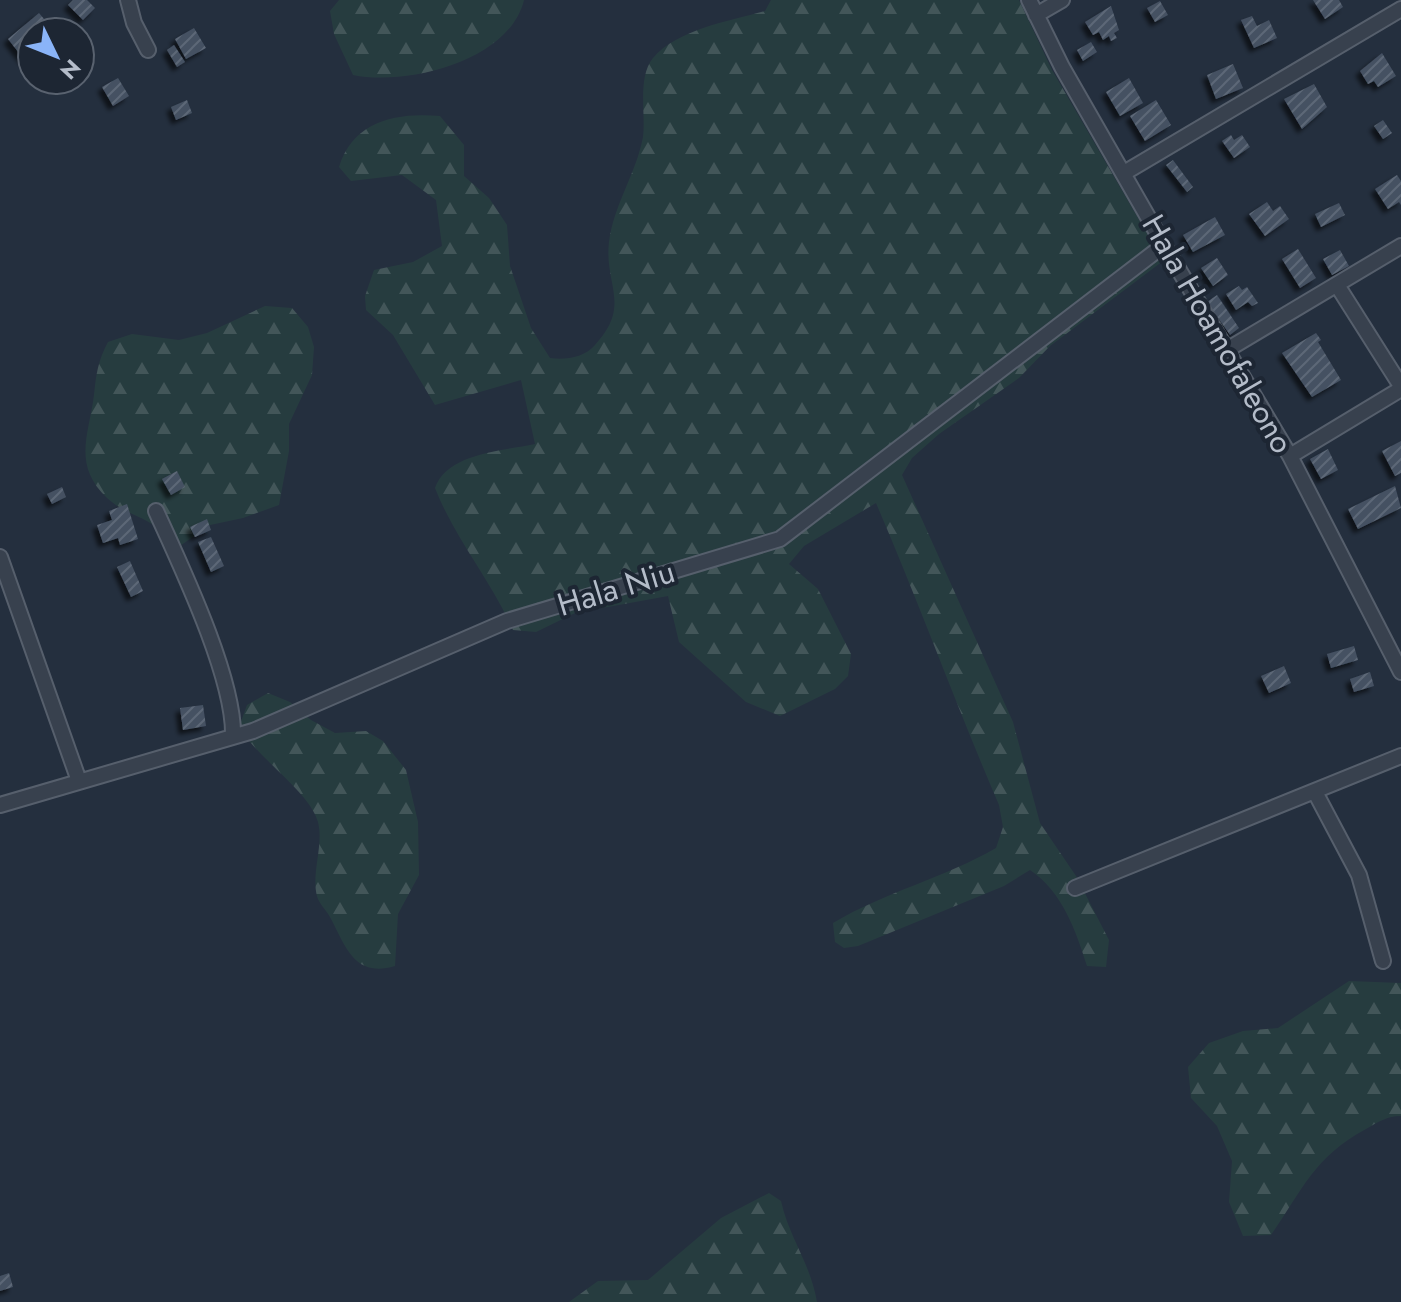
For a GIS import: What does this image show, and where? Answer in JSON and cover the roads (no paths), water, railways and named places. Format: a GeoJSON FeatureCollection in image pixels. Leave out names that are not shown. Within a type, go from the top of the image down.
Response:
{"type":"FeatureCollection","features":[{"type":"Feature","properties":{"kind":"street"},"geometry":{"type":"LineString","coordinates":[[128,0],[134,23],[148,50]]}},
{"type":"Feature","properties":{"kind":"street","name":"Hala Hoamofaleono"},"geometry":{"type":"LineString","coordinates":[[1029,0],[1164,245],[1290,456],[1401,672]]}},
{"type":"Feature","properties":{"kind":"street"},"geometry":{"type":"LineString","coordinates":[[1036,15],[1062,0]]}},
{"type":"Feature","properties":{"kind":"street"},"geometry":{"type":"LineString","coordinates":[[1124,173],[1401,9]]}},
{"type":"Feature","properties":{"kind":"street","name":"Hala Niu"},"geometry":{"type":"LineString","coordinates":[[0,805],[233,737],[507,621],[780,539],[1164,245]]}},
{"type":"Feature","properties":{"kind":"street"},"geometry":{"type":"LineString","coordinates":[[1225,351],[1401,246]]}},
{"type":"Feature","properties":{"kind":"street"},"geometry":{"type":"LineString","coordinates":[[1290,456],[1401,388],[1337,285]]}},
{"type":"Feature","properties":{"kind":"street"},"geometry":{"type":"LineString","coordinates":[[156,511],[193,598],[230,701],[233,737]]}},
{"type":"Feature","properties":{"kind":"street"},"geometry":{"type":"LineString","coordinates":[[0,557],[79,781]]}},
{"type":"Feature","properties":{"kind":"street"},"geometry":{"type":"LineString","coordinates":[[1075,888],[1401,756]]}},
{"type":"Feature","properties":{"kind":"street"},"geometry":{"type":"LineString","coordinates":[[1315,792],[1359,875],[1383,961]]}}]}
